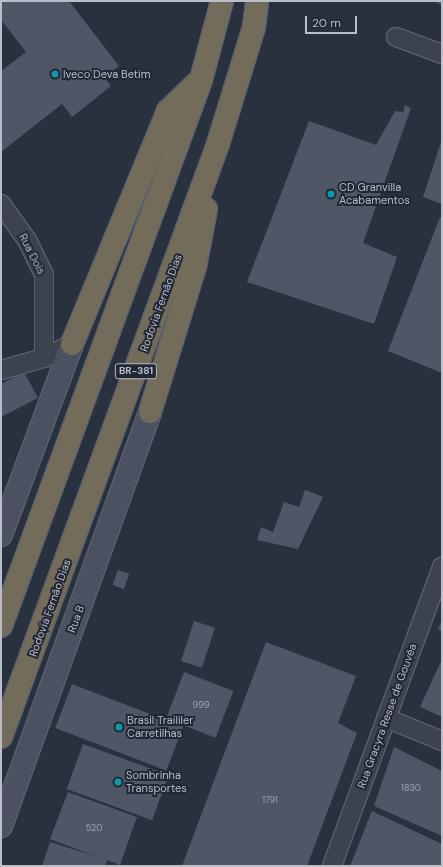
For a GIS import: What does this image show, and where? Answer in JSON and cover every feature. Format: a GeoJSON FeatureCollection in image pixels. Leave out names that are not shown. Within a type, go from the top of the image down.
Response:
{"type":"FeatureCollection","features":[{"type":"Feature","properties":{"kind":"highway"},"geometry":{"type":"LineString","coordinates":[[1,626],[201,80],[222,1]]}},
{"type":"Feature","properties":{"kind":"highway","name":"Rodovia Fernão Dias"},"geometry":{"type":"LineString","coordinates":[[1,737],[218,144],[254,27],[257,1]]}},
{"type":"Feature","properties":{"kind":"highway"},"geometry":{"type":"LineString","coordinates":[[72,344],[168,111],[201,80]]}},
{"type":"Feature","properties":{"kind":"highway"},"geometry":{"type":"LineString","coordinates":[[150,412],[195,267],[218,144]]}},
{"type":"Feature","properties":{"kind":"street"},"geometry":{"type":"LineString","coordinates":[[396,36],[442,54]]}},
{"type":"Feature","properties":{"kind":"street","name":"Rua Dois"},"geometry":{"type":"LineString","coordinates":[[1,204],[27,240],[44,275],[44,358]]}},
{"type":"Feature","properties":{"kind":"street"},"geometry":{"type":"LineString","coordinates":[[1,370],[44,358],[72,344]]}},
{"type":"Feature","properties":{"kind":"street"},"geometry":{"type":"LineString","coordinates":[[1,535],[72,344]]}},
{"type":"Feature","properties":{"kind":"street","name":"Rua B"},"geometry":{"type":"LineString","coordinates":[[1,826],[150,412]]}},
{"type":"Feature","properties":{"kind":"street","name":"Rua Gracyra Resse de Gouvêa"},"geometry":{"type":"LineString","coordinates":[[332,866],[442,567]]}},
{"type":"Feature","properties":{"kind":"street"},"geometry":{"type":"LineString","coordinates":[[386,718],[442,742]]}},
{"type":"Feature","properties":{"kind":"building","name":"Iveco Deva Betim"},"geometry":{"type":"Polygon","coordinates":[[[1,1],[69,1],[119,66],[104,77],[111,86],[72,117],[62,104],[1,152],[1,71],[26,52],[1,20],[1,1]]]}},
{"type":"Feature","properties":{"kind":"building"},"geometry":{"type":"Polygon","coordinates":[[[433,1],[442,1],[442,5],[433,1]]]}},
{"type":"Feature","properties":{"kind":"building","name":"CD Granvilla Acabamentos"},"geometry":{"type":"Polygon","coordinates":[[[405,105],[411,108],[363,243],[397,257],[374,324],[247,282],[309,121],[376,145],[395,111],[403,112],[405,105]]]}},
{"type":"Feature","properties":{"kind":"building"},"geometry":{"type":"Polygon","coordinates":[[[442,139],[442,204],[423,197],[442,139]]]}},
{"type":"Feature","properties":{"kind":"building"},"geometry":{"type":"Polygon","coordinates":[[[440,217],[442,218],[442,373],[388,351],[440,217]]]}},
{"type":"Feature","properties":{"kind":"building"},"geometry":{"type":"Polygon","coordinates":[[[24,372],[38,398],[1,417],[1,384],[24,372]]]}},
{"type":"Feature","properties":{"kind":"building"},"geometry":{"type":"Polygon","coordinates":[[[305,490],[323,497],[298,549],[257,540],[261,527],[273,532],[284,502],[299,507],[305,490]]]}},
{"type":"Feature","properties":{"kind":"building"},"geometry":{"type":"Polygon","coordinates":[[[118,570],[129,574],[124,589],[113,585],[118,570]]]}},
{"type":"Feature","properties":{"kind":"building"},"geometry":{"type":"Polygon","coordinates":[[[442,620],[442,631],[438,629],[442,620]]]}},
{"type":"Feature","properties":{"kind":"building"},"geometry":{"type":"Polygon","coordinates":[[[194,621],[215,628],[202,668],[181,661],[194,621]]]}},
{"type":"Feature","properties":{"kind":"building"},"geometry":{"type":"Polygon","coordinates":[[[266,642],[356,676],[338,723],[357,733],[307,866],[182,866],[266,642]]]}},
{"type":"Feature","properties":{"kind":"building"},"geometry":{"type":"Polygon","coordinates":[[[442,659],[442,717],[420,707],[442,659]]]}},
{"type":"Feature","properties":{"kind":"building"},"geometry":{"type":"Polygon","coordinates":[[[184,672],[233,691],[216,738],[166,719],[184,672]]]}},
{"type":"Feature","properties":{"kind":"building","name":"Brasil Traililer Carretilhas"},"geometry":{"type":"Polygon","coordinates":[[[72,684],[183,727],[166,771],[55,728],[72,684]]]}},
{"type":"Feature","properties":{"kind":"building","name":"Sombrinha Transportes"},"geometry":{"type":"Polygon","coordinates":[[[83,744],[169,775],[152,820],[67,789],[83,744]]]}},
{"type":"Feature","properties":{"kind":"building"},"geometry":{"type":"Polygon","coordinates":[[[394,747],[442,771],[442,836],[374,806],[394,747]]]}},
{"type":"Feature","properties":{"kind":"building"},"geometry":{"type":"Polygon","coordinates":[[[68,792],[137,817],[120,865],[107,860],[105,866],[42,866],[50,842],[98,857],[50,839],[68,792]]]}},
{"type":"Feature","properties":{"kind":"building"},"geometry":{"type":"Polygon","coordinates":[[[372,811],[442,844],[442,866],[350,866],[372,811]]]}},
{"type":"Feature","properties":{"kind":"place","name":"Iveco Deva Betim"},"geometry":{"type":"Point","coordinates":[55,74]}},
{"type":"Feature","properties":{"kind":"place","name":"CD Granvilla Acabamentos"},"geometry":{"type":"Point","coordinates":[331,194]}},
{"type":"Feature","properties":{"kind":"place","name":"Brasil Traililer Carretilhas"},"geometry":{"type":"Point","coordinates":[119,727]}},
{"type":"Feature","properties":{"kind":"place","name":"Sombrinha Transportes"},"geometry":{"type":"Point","coordinates":[118,782]}}]}
